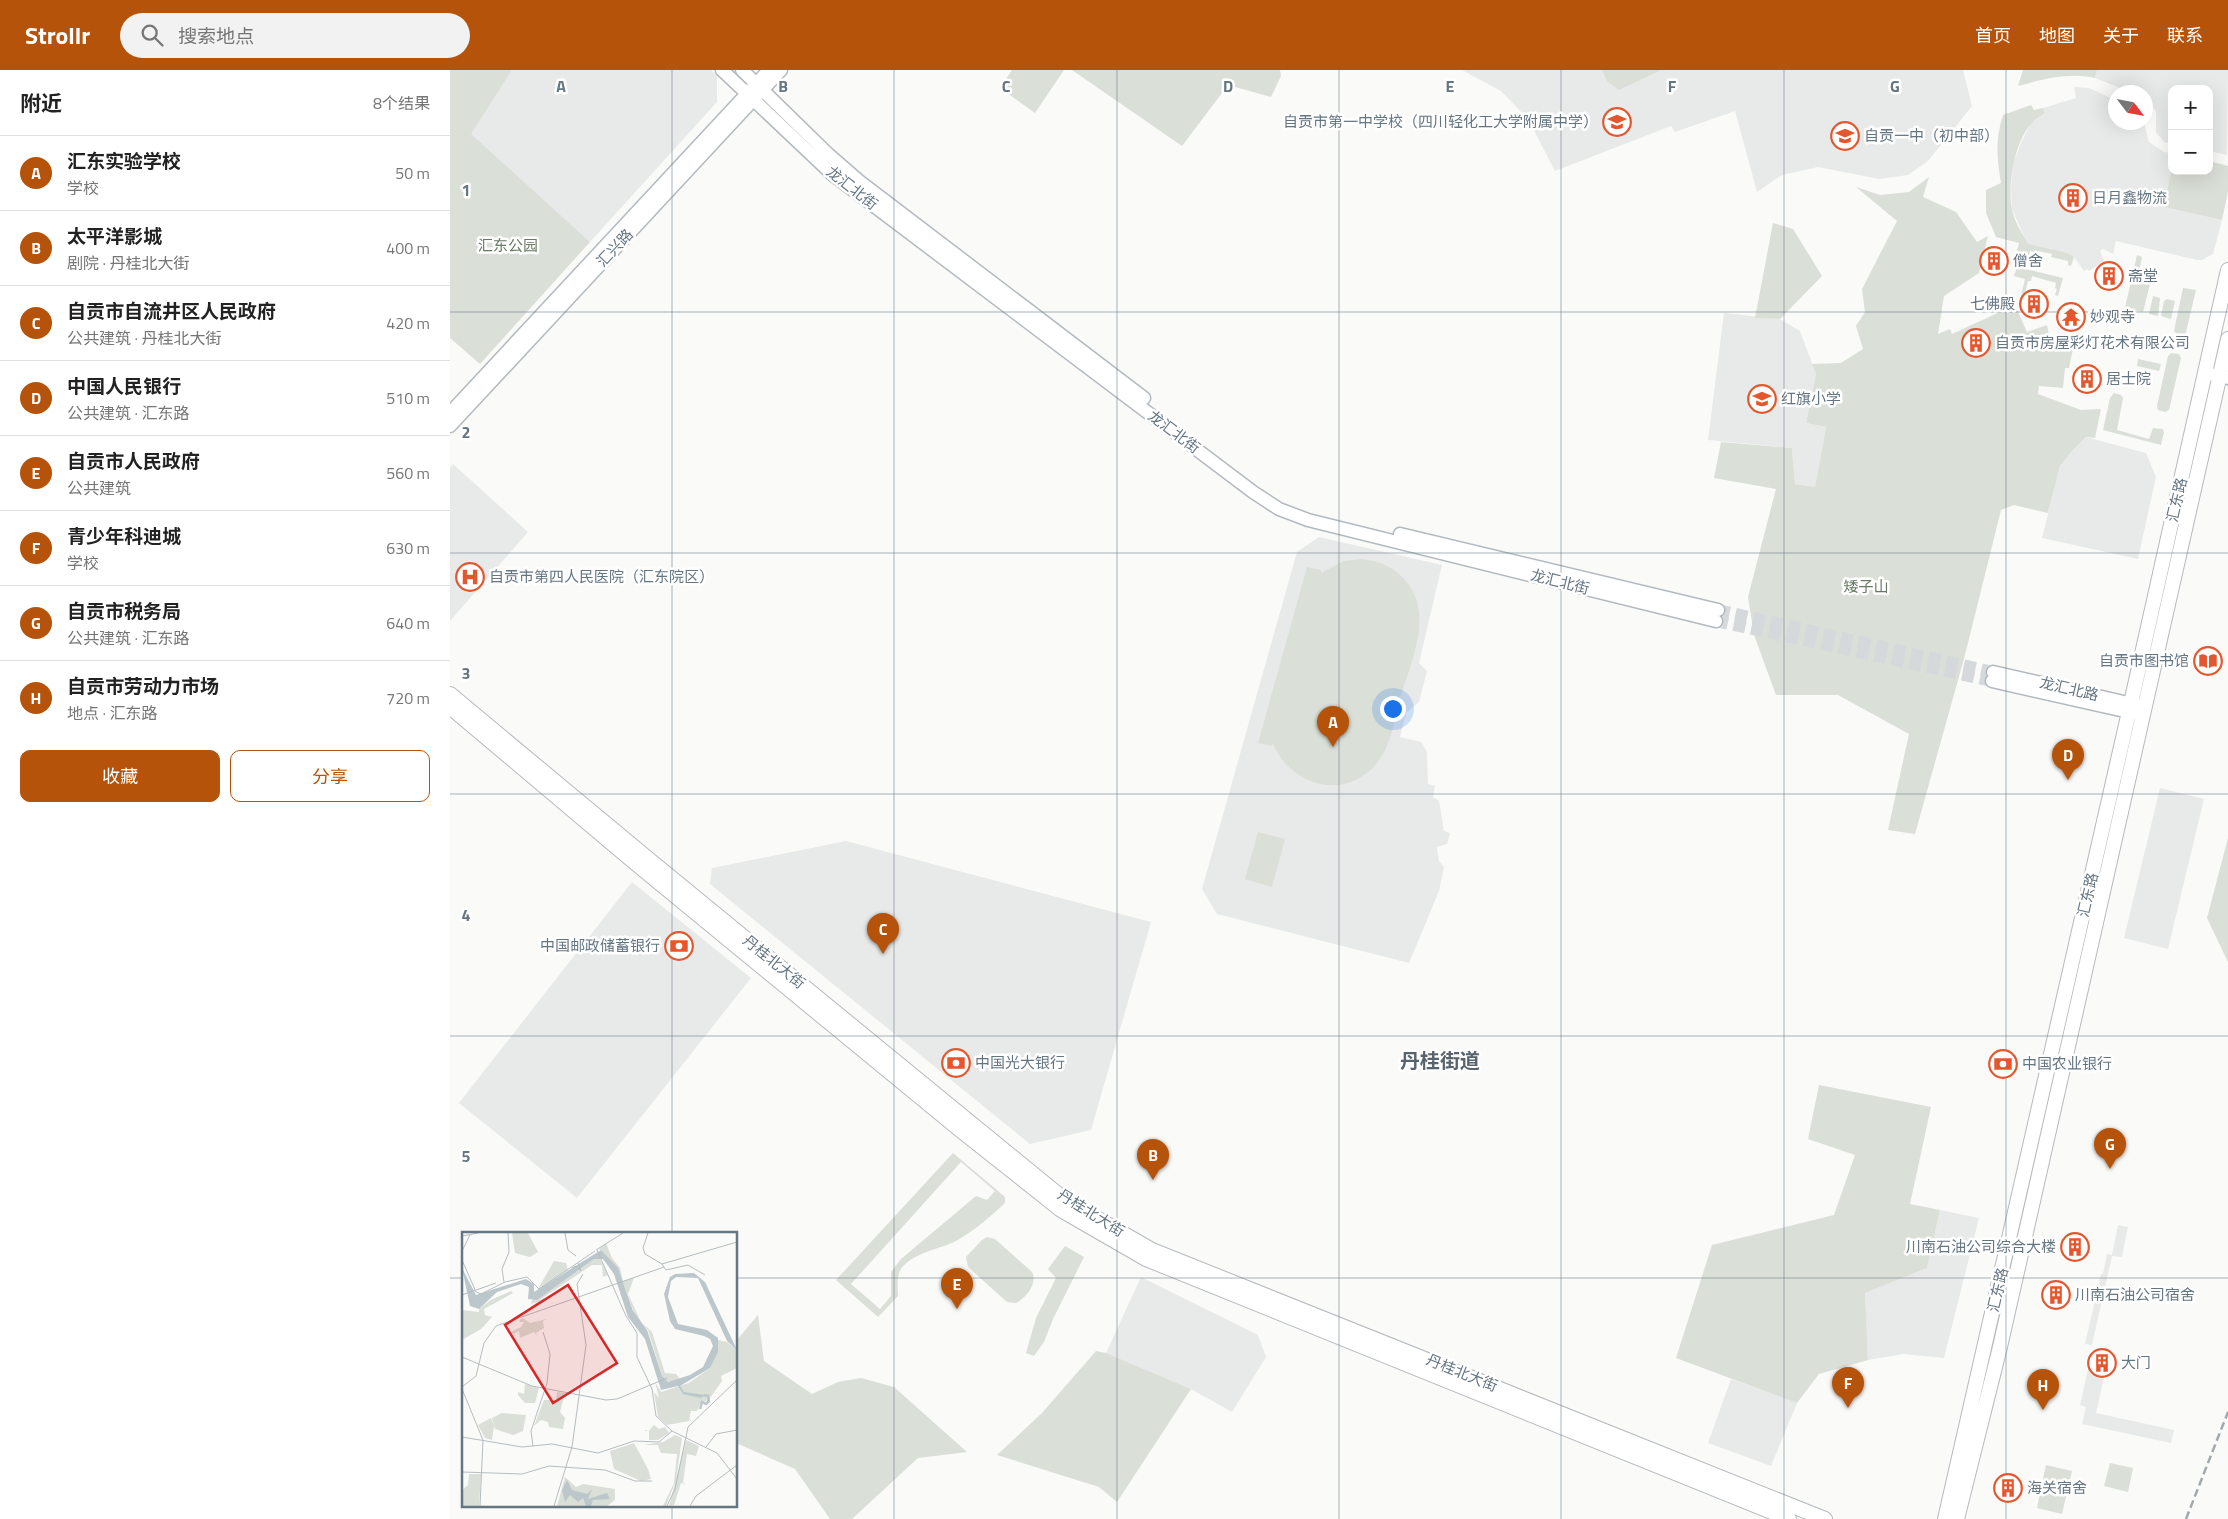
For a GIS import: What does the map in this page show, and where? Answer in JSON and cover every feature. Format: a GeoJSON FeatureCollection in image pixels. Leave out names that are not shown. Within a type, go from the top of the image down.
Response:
{"type":"FeatureCollection","features":[{"type":"Feature","properties":{"kind":"main road","name":"龙汇北街"},"geometry":{"type":"LineString","coordinates":[[722,70],[833,175],[1253,492],[1280,509],[1308,520],[1717,615],[1311,513],[1283,502],[1267,492],[860,181],[828,154],[742,70]]}},
{"type":"Feature","properties":{"kind":"main road"},"geometry":{"type":"LineString","coordinates":[[759,87],[769,70]]}},
{"type":"Feature","properties":{"kind":"main road"},"geometry":{"type":"LineString","coordinates":[[450,413],[759,87],[781,70]]}},
{"type":"Feature","properties":{"kind":"main road","name":"汇兴路"},"geometry":{"type":"LineString","coordinates":[[450,426],[750,97]]}},
{"type":"Feature","properties":{"kind":"main road","name":"汇东路"},"geometry":{"type":"LineString","coordinates":[[1944,1519],[2130,708],[2228,270]]}},
{"type":"Feature","properties":{"kind":"main road","name":"汇东路"},"geometry":{"type":"LineString","coordinates":[[1958,1519],[2000,1347],[2145,711],[2224,377],[2228,339]]}},
{"type":"Feature","properties":{"kind":"main road"},"geometry":{"type":"LineString","coordinates":[[2209,358],[2226,361]]}},
{"type":"Feature","properties":{"kind":"main road"},"geometry":{"type":"LineString","coordinates":[[2205,374],[2224,377]]}},
{"type":"Feature","properties":{"kind":"main road","name":"龙汇北路"},"geometry":{"type":"LineString","coordinates":[[1992,677],[2145,711]]}},
{"type":"Feature","properties":{"kind":"main road","name":"丹桂北大街"},"geometry":{"type":"LineString","coordinates":[[450,694],[667,875],[1065,1200],[1152,1250],[1825,1519]]}},
{"type":"Feature","properties":{"kind":"main road","name":"丹桂北大街"},"geometry":{"type":"LineString","coordinates":[[450,707],[635,863],[959,1129],[1061,1210],[1146,1259],[1789,1519]]}},
{"type":"Feature","properties":{"kind":"shaded area"},"geometry":{"type":"Polygon","coordinates":[[[512,70],[711,70],[717,75],[717,102],[590,242],[470,134],[512,70]]]}},
{"type":"Feature","properties":{"kind":"shaded area"},"geometry":{"type":"Polygon","coordinates":[[[1462,70],[1963,70],[1972,106],[1928,161],[1908,175],[1879,179],[1818,167],[1782,175],[1757,192],[1735,111],[1675,132],[1671,126],[1555,171],[1528,119],[1501,91],[1462,70]]]}},
{"type":"Feature","properties":{"kind":"shaded area"},"geometry":{"type":"Polygon","coordinates":[[[2097,70],[2228,70],[2227,155],[2213,152],[2213,85],[2168,85],[2168,143],[2164,142],[2156,132],[2153,85],[2112,85],[2095,78],[2097,70]]]}},
{"type":"Feature","properties":{"kind":"shaded area"},"geometry":{"type":"Polygon","coordinates":[[[2074,87],[2089,88],[2108,97],[2108,130],[2146,130],[2149,142],[2168,152],[2168,175],[2170,175],[2164,207],[2222,220],[2213,254],[2202,260],[2197,260],[2116,241],[2113,254],[2103,249],[2100,251],[2104,261],[2089,271],[2087,269],[2084,271],[2074,257],[2068,253],[2028,245],[2012,209],[2013,165],[2031,123],[2045,113],[2043,108],[2076,98],[2074,87]]]}},
{"type":"Feature","properties":{"kind":"shaded area","name":"红旗小学"},"geometry":{"type":"Polygon","coordinates":[[[1724,313],[1780,319],[1800,331],[1816,374],[1806,423],[1826,427],[1815,487],[1795,484],[1792,448],[1708,440],[1724,313]]]}},
{"type":"Feature","properties":{"kind":"shaded area"},"geometry":{"type":"Polygon","coordinates":[[[2086,437],[2146,453],[2156,477],[2138,559],[2042,538],[2060,466],[2086,437]]]}},
{"type":"Feature","properties":{"kind":"shaded area","name":"自贡市第四人民医院（汇东院区）"},"geometry":{"type":"Polygon","coordinates":[[[453,464],[528,532],[450,621],[450,468],[453,464]]]}},
{"type":"Feature","properties":{"kind":"shaded area"},"geometry":{"type":"Polygon","coordinates":[[[1319,537],[1442,565],[1419,663],[1427,671],[1419,702],[1406,713],[1400,737],[1421,742],[1427,752],[1428,784],[1435,786],[1433,797],[1439,801],[1444,831],[1450,833],[1447,844],[1437,847],[1439,861],[1444,867],[1439,891],[1409,963],[1217,914],[1202,889],[1297,552],[1319,537]]]}},
{"type":"Feature","properties":{"kind":"shaded area"},"geometry":{"type":"Polygon","coordinates":[[[2160,788],[2204,799],[2168,949],[2124,938],[2160,788]]]}},
{"type":"Feature","properties":{"kind":"shaded area"},"geometry":{"type":"Polygon","coordinates":[[[846,841],[1151,922],[1091,1130],[1030,1144],[710,884],[712,868],[846,841]]]}},
{"type":"Feature","properties":{"kind":"shaded area"},"geometry":{"type":"Polygon","coordinates":[[[632,882],[751,978],[577,1198],[459,1103],[632,882]]]}},
{"type":"Feature","properties":{"kind":"shaded area"},"geometry":{"type":"Polygon","coordinates":[[[1940,1210],[1979,1218],[1944,1358],[1903,1354],[1868,1360],[1865,1293],[1927,1268],[1940,1210]]]}},
{"type":"Feature","properties":{"kind":"shaded area"},"geometry":{"type":"Polygon","coordinates":[[[2118,1225],[2128,1227],[2122,1257],[2112,1256],[2092,1345],[2085,1344],[2101,1274],[2103,1274],[2107,1254],[2112,1255],[2118,1225]]]}},
{"type":"Feature","properties":{"kind":"shaded area"},"geometry":{"type":"Polygon","coordinates":[[[1141,1277],[1258,1335],[1266,1357],[1232,1412],[1191,1389],[1106,1353],[1141,1277]]]}},
{"type":"Feature","properties":{"kind":"shaded area"},"geometry":{"type":"Polygon","coordinates":[[[2089,1365],[2106,1369],[2096,1413],[2174,1430],[2171,1443],[2082,1424],[2086,1407],[2080,1405],[2089,1365]]]}},
{"type":"Feature","properties":{"kind":"shaded area"},"geometry":{"type":"Polygon","coordinates":[[[1731,1379],[1797,1403],[1771,1466],[1708,1443],[1731,1379]]]}},
{"type":"Feature","properties":{"kind":"green space","name":"汇东公园"},"geometry":{"type":"Polygon","coordinates":[[[450,70],[512,70],[471,134],[590,242],[480,364],[450,338],[450,70]]]}},
{"type":"Feature","properties":{"kind":"green space"},"geometry":{"type":"Polygon","coordinates":[[[1012,70],[1064,70],[1035,113],[1000,88],[1012,70]]]}},
{"type":"Feature","properties":{"kind":"green space"},"geometry":{"type":"Polygon","coordinates":[[[1072,70],[1280,70],[1281,76],[1271,97],[1228,85],[1182,146],[1072,70]]]}},
{"type":"Feature","properties":{"kind":"green space"},"geometry":{"type":"Polygon","coordinates":[[[1602,70],[1661,70],[1619,90],[1607,81],[1602,70]]]}},
{"type":"Feature","properties":{"kind":"green space"},"geometry":{"type":"Polygon","coordinates":[[[2023,70],[2097,70],[2095,78],[2066,76],[2018,86],[2023,70]]]}},
{"type":"Feature","properties":{"kind":"green space"},"geometry":{"type":"Polygon","coordinates":[[[2031,105],[2034,110],[2043,108],[2045,113],[2035,120],[2026,131],[2017,151],[2011,188],[2013,213],[2018,227],[2028,244],[2068,253],[2074,257],[2071,266],[2068,265],[2068,261],[2051,257],[2052,254],[2038,251],[2038,253],[2030,251],[2026,265],[2014,262],[2019,243],[1996,237],[1986,213],[1986,190],[2001,183],[1997,149],[2003,115],[2031,105]]]}},
{"type":"Feature","properties":{"kind":"green space"},"geometry":{"type":"Polygon","coordinates":[[[2213,162],[2228,166],[2228,192],[2222,220],[2164,207],[2170,175],[2213,175],[2213,162]]]}},
{"type":"Feature","properties":{"kind":"green space","name":"矮子山"},"geometry":{"type":"Polygon","coordinates":[[[1929,177],[1923,197],[1956,212],[1977,242],[1988,236],[1979,273],[1944,296],[1938,334],[1950,329],[1952,334],[2015,305],[2027,332],[2047,325],[2050,341],[2061,342],[2063,346],[2073,349],[2069,368],[2065,368],[2063,388],[2039,386],[2038,394],[2081,410],[2101,409],[2095,438],[2086,437],[2060,466],[2048,513],[2014,505],[2001,510],[1965,655],[1915,834],[1888,830],[1909,734],[1838,695],[1776,695],[1754,635],[1748,597],[1776,489],[1714,478],[1721,442],[1792,448],[1795,484],[1815,487],[1826,427],[1806,423],[1816,374],[1812,364],[1841,363],[1863,349],[1856,326],[1865,312],[1862,289],[1897,221],[1856,187],[1880,195],[1909,192],[1929,177]]]}},
{"type":"Feature","properties":{"kind":"green space"},"geometry":{"type":"Polygon","coordinates":[[[1773,223],[1793,229],[1822,276],[1780,319],[1755,318],[1773,223]]]}},
{"type":"Feature","properties":{"kind":"green space"},"geometry":{"type":"Polygon","coordinates":[[[2137,255],[2142,257],[2138,277],[2151,280],[2143,312],[2125,308],[2137,255]]]}},
{"type":"Feature","properties":{"kind":"green space"},"geometry":{"type":"Polygon","coordinates":[[[2017,267],[2063,278],[2058,296],[2055,295],[2056,283],[2032,276],[2031,281],[2028,281],[2021,309],[2019,304],[2025,279],[2014,276],[2017,267]]]}},
{"type":"Feature","properties":{"kind":"green space"},"geometry":{"type":"Polygon","coordinates":[[[2183,288],[2196,290],[2184,335],[2174,331],[2183,288]]]}},
{"type":"Feature","properties":{"kind":"green space"},"geometry":{"type":"Polygon","coordinates":[[[2153,296],[2160,298],[2158,316],[2149,314],[2153,296]]]}},
{"type":"Feature","properties":{"kind":"green space"},"geometry":{"type":"Polygon","coordinates":[[[2167,299],[2175,301],[2171,319],[2161,316],[2164,301],[2167,299]]]}},
{"type":"Feature","properties":{"kind":"green space"},"geometry":{"type":"Polygon","coordinates":[[[2171,353],[2179,354],[2181,358],[2169,410],[2165,412],[2158,410],[2157,406],[2168,356],[2171,353]]]}},
{"type":"Feature","properties":{"kind":"green space"},"geometry":{"type":"Polygon","coordinates":[[[2138,359],[2161,364],[2159,371],[2137,366],[2138,359]]]}},
{"type":"Feature","properties":{"kind":"green space"},"geometry":{"type":"Polygon","coordinates":[[[2114,393],[2121,395],[2123,398],[2117,430],[2149,439],[2153,428],[2163,429],[2161,445],[2103,430],[2110,398],[2114,393]]]}},
{"type":"Feature","properties":{"kind":"green space"},"geometry":{"type":"Polygon","coordinates":[[[1362,559],[1386,565],[1405,580],[1414,593],[1418,607],[1418,636],[1392,730],[1382,756],[1364,775],[1350,782],[1335,785],[1320,784],[1305,779],[1292,770],[1281,758],[1273,744],[1271,746],[1258,743],[1307,567],[1321,570],[1321,573],[1344,561],[1362,559]]]}},
{"type":"Feature","properties":{"kind":"green space"},"geometry":{"type":"Polygon","coordinates":[[[1258,832],[1285,839],[1272,887],[1245,879],[1258,832]]]}},
{"type":"Feature","properties":{"kind":"green space"},"geometry":{"type":"Polygon","coordinates":[[[2228,838],[2228,962],[2207,918],[2228,838]]]}},
{"type":"Feature","properties":{"kind":"green space"},"geometry":{"type":"Polygon","coordinates":[[[1819,1085],[1931,1107],[1910,1204],[1940,1210],[1927,1268],[1865,1293],[1868,1360],[1819,1374],[1797,1403],[1676,1358],[1712,1245],[1834,1215],[1855,1155],[1808,1139],[1819,1085]]]}},
{"type":"Feature","properties":{"kind":"green space"},"geometry":{"type":"Polygon","coordinates":[[[953,1153],[1005,1197],[1005,1203],[969,1233],[956,1241],[919,1255],[906,1264],[898,1275],[898,1296],[878,1317],[836,1280],[953,1153]],[[961,1162],[851,1284],[880,1309],[891,1296],[891,1272],[901,1259],[976,1196],[987,1200],[995,1191],[961,1162]]]}},
{"type":"Feature","properties":{"kind":"green space"},"geometry":{"type":"Polygon","coordinates":[[[987,1237],[995,1239],[1032,1272],[1033,1281],[1030,1290],[1024,1298],[1016,1303],[1007,1302],[968,1267],[966,1257],[987,1237]]]}},
{"type":"Feature","properties":{"kind":"green space"},"geometry":{"type":"Polygon","coordinates":[[[1065,1246],[1084,1257],[1053,1319],[1044,1342],[1034,1356],[1026,1353],[1036,1318],[1056,1278],[1048,1269],[1065,1246]]]}},
{"type":"Feature","properties":{"kind":"green space"},"geometry":{"type":"Polygon","coordinates":[[[758,1315],[764,1361],[812,1394],[838,1382],[861,1378],[894,1387],[967,1452],[918,1458],[852,1519],[830,1519],[795,1469],[738,1444],[738,1339],[758,1315]]]}},
{"type":"Feature","properties":{"kind":"green space"},"geometry":{"type":"Polygon","coordinates":[[[1096,1351],[1106,1353],[1191,1389],[1117,1502],[1099,1487],[997,1455],[1042,1413],[1096,1351]]]}},
{"type":"Feature","properties":{"kind":"green space"},"geometry":{"type":"Polygon","coordinates":[[[2110,1463],[2133,1468],[2128,1492],[2104,1486],[2110,1463]]]}},
{"type":"Feature","properties":{"kind":"green space"},"geometry":{"type":"Polygon","coordinates":[[[2046,1465],[2072,1471],[2062,1514],[2037,1508],[2046,1465]]]}},
{"type":"Feature","properties":{"kind":"tunnel"},"geometry":{"type":"LineString","coordinates":[[1718,610],[1993,672]]}},
{"type":"Feature","properties":{"kind":"tunnel"},"geometry":{"type":"LineString","coordinates":[[1716,621],[1992,681]]}},
{"type":"Feature","properties":{"kind":"railway"},"geometry":{"type":"LineString","coordinates":[[2186,1519],[2228,1412]]}},
{"type":"Feature","properties":{"kind":"place","name":"自贡市第一中学校（四川轻化工大学附属中学）"},"geometry":{"type":"Point","coordinates":[1617,122]}},
{"type":"Feature","properties":{"kind":"place","name":"自贡一中（初中部）"},"geometry":{"type":"Point","coordinates":[1845,136]}},
{"type":"Feature","properties":{"kind":"place","name":"日月鑫物流"},"geometry":{"type":"Point","coordinates":[2073,198]}},
{"type":"Feature","properties":{"kind":"place","name":"僧舍"},"geometry":{"type":"Point","coordinates":[1994,261]}},
{"type":"Feature","properties":{"kind":"place","name":"斋堂"},"geometry":{"type":"Point","coordinates":[2109,276]}},
{"type":"Feature","properties":{"kind":"place","name":"七佛殿"},"geometry":{"type":"Point","coordinates":[2034,304]}},
{"type":"Feature","properties":{"kind":"place","name":"妙观寺"},"geometry":{"type":"Point","coordinates":[2071,317]}},
{"type":"Feature","properties":{"kind":"place","name":"自贡市房屋彩灯花术有限公司"},"geometry":{"type":"Point","coordinates":[1976,343]}},
{"type":"Feature","properties":{"kind":"place","name":"居士院"},"geometry":{"type":"Point","coordinates":[2087,379]}},
{"type":"Feature","properties":{"kind":"place","name":"红旗小学"},"geometry":{"type":"Point","coordinates":[1762,399]}},
{"type":"Feature","properties":{"kind":"place","name":"自贡市第四人民医院（汇东院区）"},"geometry":{"type":"Point","coordinates":[470,577]}},
{"type":"Feature","properties":{"kind":"place","name":"自贡市图书馆"},"geometry":{"type":"Point","coordinates":[2208,661]}},
{"type":"Feature","properties":{"kind":"place","name":"汇东实验学校"},"geometry":{"type":"Point","coordinates":[1333,747]}},
{"type":"Feature","properties":{"kind":"place","name":"中国人民银行"},"geometry":{"type":"Point","coordinates":[2068,780]}},
{"type":"Feature","properties":{"kind":"place","name":"中国邮政储蓄银行"},"geometry":{"type":"Point","coordinates":[679,946]}},
{"type":"Feature","properties":{"kind":"place","name":"自贡市自流井区人民政府"},"geometry":{"type":"Point","coordinates":[883,954]}},
{"type":"Feature","properties":{"kind":"place","name":"中国光大银行"},"geometry":{"type":"Point","coordinates":[956,1063]}},
{"type":"Feature","properties":{"kind":"place","name":"中国农业银行"},"geometry":{"type":"Point","coordinates":[2003,1064]}},
{"type":"Feature","properties":{"kind":"place","name":"自贡市税务局"},"geometry":{"type":"Point","coordinates":[2110,1169]}},
{"type":"Feature","properties":{"kind":"place","name":"太平洋影城"},"geometry":{"type":"Point","coordinates":[1153,1180]}},
{"type":"Feature","properties":{"kind":"place","name":"川南石油公司综合大楼"},"geometry":{"type":"Point","coordinates":[2075,1247]}},
{"type":"Feature","properties":{"kind":"place","name":"川南石油公司宿舍"},"geometry":{"type":"Point","coordinates":[2056,1295]}},
{"type":"Feature","properties":{"kind":"place","name":"自贡市人民政府"},"geometry":{"type":"Point","coordinates":[957,1309]}},
{"type":"Feature","properties":{"kind":"place","name":"大门"},"geometry":{"type":"Point","coordinates":[2102,1363]}},
{"type":"Feature","properties":{"kind":"place","name":"青少年科迪城"},"geometry":{"type":"Point","coordinates":[1848,1408]}},
{"type":"Feature","properties":{"kind":"place","name":"自贡市劳动力市场"},"geometry":{"type":"Point","coordinates":[2043,1410]}},
{"type":"Feature","properties":{"kind":"place","name":"海关宿舍"},"geometry":{"type":"Point","coordinates":[2008,1488]}},
{"type":"Feature","properties":{"kind":"district","name":"丹桂街道"},"geometry":{"type":"Point","coordinates":[1440,1061]}}]}
